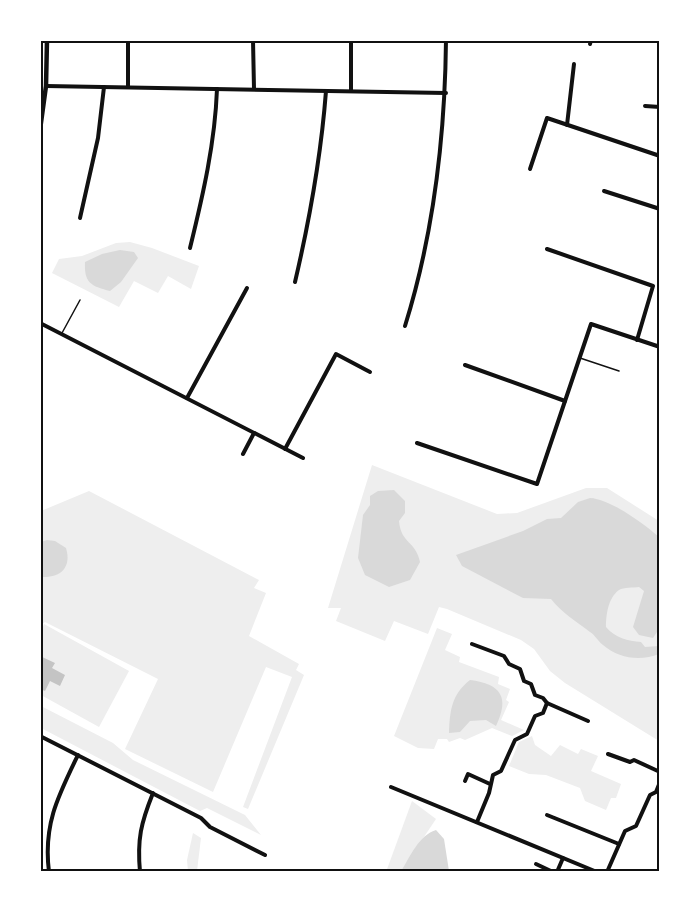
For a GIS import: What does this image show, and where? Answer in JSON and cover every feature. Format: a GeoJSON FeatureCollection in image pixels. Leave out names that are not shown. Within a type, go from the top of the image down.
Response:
{"type":"FeatureCollection","features":[{"type":"Feature","properties":{"kind":"street"},"geometry":{"type":"LineString","coordinates":[[40,130],[46,86],[47,40]]}},
{"type":"Feature","properties":{"kind":"street"},"geometry":{"type":"LineString","coordinates":[[128,40],[128,87]]}},
{"type":"Feature","properties":{"kind":"street"},"geometry":{"type":"LineString","coordinates":[[254,40],[254,89]]}},
{"type":"Feature","properties":{"kind":"street"},"geometry":{"type":"LineString","coordinates":[[351,40],[351,91]]}},
{"type":"Feature","properties":{"kind":"street"},"geometry":{"type":"LineString","coordinates":[[405,326],[429,230],[440,166],[446,93],[446,40]]}},
{"type":"Feature","properties":{"kind":"street"},"geometry":{"type":"LineString","coordinates":[[567,125],[574,64]]}},
{"type":"Feature","properties":{"kind":"street"},"geometry":{"type":"LineString","coordinates":[[46,86],[446,93]]}},
{"type":"Feature","properties":{"kind":"street"},"geometry":{"type":"LineString","coordinates":[[80,218],[98,138],[104,87]]}},
{"type":"Feature","properties":{"kind":"street"},"geometry":{"type":"LineString","coordinates":[[190,248],[204,191],[215,129],[217,89]]}},
{"type":"Feature","properties":{"kind":"street"},"geometry":{"type":"LineString","coordinates":[[295,282],[323,136],[326,91]]}},
{"type":"Feature","properties":{"kind":"street"},"geometry":{"type":"LineString","coordinates":[[645,106],[660,107]]}},
{"type":"Feature","properties":{"kind":"street"},"geometry":{"type":"LineString","coordinates":[[530,169],[547,118],[660,156]]}},
{"type":"Feature","properties":{"kind":"street"},"geometry":{"type":"LineString","coordinates":[[604,191],[660,209]]}},
{"type":"Feature","properties":{"kind":"street"},"geometry":{"type":"LineString","coordinates":[[547,249],[653,286],[636,340]]}},
{"type":"Feature","properties":{"kind":"street"},"geometry":{"type":"LineString","coordinates":[[187,398],[247,288]]}},
{"type":"Feature","properties":{"kind":"street"},"geometry":{"type":"LineString","coordinates":[[40,322],[303,458]]}},
{"type":"Feature","properties":{"kind":"street"},"geometry":{"type":"LineString","coordinates":[[417,443],[537,484],[591,324],[660,347]]}},
{"type":"Feature","properties":{"kind":"street"},"geometry":{"type":"LineString","coordinates":[[285,449],[336,354],[370,372]]}},
{"type":"Feature","properties":{"kind":"street"},"geometry":{"type":"LineString","coordinates":[[465,365],[565,401]]}},
{"type":"Feature","properties":{"kind":"street"},"geometry":{"type":"LineString","coordinates":[[243,454],[254,433]]}},
{"type":"Feature","properties":{"kind":"street"},"geometry":{"type":"LineString","coordinates":[[472,644],[504,656],[509,663],[520,669],[525,681],[531,684],[535,695],[543,698],[547,703],[588,721]]}},
{"type":"Feature","properties":{"kind":"street"},"geometry":{"type":"LineString","coordinates":[[477,822],[489,793],[493,775],[501,771],[515,740],[527,734],[535,716],[543,713],[547,703]]}},
{"type":"Feature","properties":{"kind":"street"},"geometry":{"type":"LineString","coordinates":[[40,736],[201,818],[210,827],[265,855]]}},
{"type":"Feature","properties":{"kind":"street"},"geometry":{"type":"LineString","coordinates":[[608,754],[630,762],[634,760],[660,772]]}},
{"type":"Feature","properties":{"kind":"street"},"geometry":{"type":"LineString","coordinates":[[49,872],[47,855],[49,826],[56,800],[78,755]]}},
{"type":"Feature","properties":{"kind":"street"},"geometry":{"type":"LineString","coordinates":[[465,781],[468,774],[490,784]]}},
{"type":"Feature","properties":{"kind":"street"},"geometry":{"type":"LineString","coordinates":[[607,872],[625,831],[636,826],[650,795],[656,792],[660,782]]}},
{"type":"Feature","properties":{"kind":"street"},"geometry":{"type":"LineString","coordinates":[[391,787],[597,872]]}},
{"type":"Feature","properties":{"kind":"street"},"geometry":{"type":"LineString","coordinates":[[140,872],[138,846],[142,822],[153,793]]}},
{"type":"Feature","properties":{"kind":"street"},"geometry":{"type":"LineString","coordinates":[[547,815],[619,844]]}},
{"type":"Feature","properties":{"kind":"street"},"geometry":{"type":"LineString","coordinates":[[536,864],[555,872],[563,858]]}},
{"type":"Feature","properties":{"kind":"lane"},"geometry":{"type":"LineString","coordinates":[[62,334],[80,300]]}},
{"type":"Feature","properties":{"kind":"lane"},"geometry":{"type":"LineString","coordinates":[[580,357],[619,371]]}},
{"type":"Feature","properties":{"kind":"shaded area"},"geometry":{"type":"Polygon","coordinates":[[[130,242],[199,266],[191,289],[168,276],[158,293],[134,281],[119,307],[52,273],[59,259],[82,256],[116,243],[130,242]]]}},
{"type":"Feature","properties":{"kind":"shaded area"},"geometry":{"type":"Polygon","coordinates":[[[120,250],[134,252],[138,258],[121,282],[110,291],[93,285],[87,279],[85,262],[102,254],[120,250]]]}},
{"type":"Feature","properties":{"kind":"shaded area"},"geometry":{"type":"Polygon","coordinates":[[[372,465],[497,514],[517,513],[586,488],[607,488],[659,521],[659,741],[565,683],[550,671],[534,649],[521,640],[447,609],[439,607],[428,634],[394,621],[385,641],[336,621],[341,608],[328,608],[372,465]]]}},
{"type":"Feature","properties":{"kind":"shaded area"},"geometry":{"type":"Polygon","coordinates":[[[394,490],[405,501],[405,513],[399,521],[400,529],[415,550],[420,562],[410,580],[389,587],[365,575],[358,558],[363,515],[370,505],[370,496],[378,491],[394,490]]]}},
{"type":"Feature","properties":{"kind":"shaded area"},"geometry":{"type":"Polygon","coordinates":[[[89,491],[259,580],[254,588],[266,593],[249,636],[299,664],[296,670],[304,675],[248,809],[243,807],[292,677],[266,667],[213,792],[125,749],[158,679],[45,622],[41,625],[41,511],[89,491]]]}},
{"type":"Feature","properties":{"kind":"shaded area"},"geometry":{"type":"Polygon","coordinates":[[[590,498],[616,507],[659,537],[659,629],[653,638],[639,635],[633,627],[644,591],[639,587],[623,588],[615,593],[608,607],[606,627],[627,640],[641,642],[645,647],[659,646],[659,654],[638,658],[623,656],[609,650],[592,633],[564,613],[551,599],[523,598],[462,566],[456,555],[523,531],[547,519],[561,518],[578,502],[590,498]]]}},
{"type":"Feature","properties":{"kind":"shaded area"},"geometry":{"type":"Polygon","coordinates":[[[55,541],[66,548],[67,561],[59,574],[41,577],[41,542],[55,541]]]}},
{"type":"Feature","properties":{"kind":"shaded area"},"geometry":{"type":"Polygon","coordinates":[[[44,624],[129,671],[99,727],[41,695],[41,632],[44,624]]]}},
{"type":"Feature","properties":{"kind":"shaded area"},"geometry":{"type":"Polygon","coordinates":[[[437,628],[452,634],[445,650],[460,657],[459,662],[499,677],[498,684],[510,689],[506,700],[509,702],[501,720],[524,730],[512,736],[492,728],[465,740],[460,738],[449,742],[447,739],[438,739],[434,749],[418,748],[394,736],[437,628]]]}},
{"type":"Feature","properties":{"kind":"shaded area"},"geometry":{"type":"Polygon","coordinates":[[[470,680],[496,689],[502,700],[500,716],[496,726],[486,720],[470,721],[460,732],[449,733],[455,698],[470,680]]]}},
{"type":"Feature","properties":{"kind":"shaded area"},"geometry":{"type":"Polygon","coordinates":[[[41,706],[113,743],[133,760],[245,815],[261,835],[207,808],[200,811],[41,728],[41,706]]]}},
{"type":"Feature","properties":{"kind":"shaded area"},"geometry":{"type":"Polygon","coordinates":[[[532,736],[535,745],[551,756],[560,745],[578,754],[581,749],[598,756],[591,771],[621,784],[616,798],[611,798],[606,810],[585,801],[580,788],[546,775],[529,774],[509,766],[519,742],[532,736]]]}},
{"type":"Feature","properties":{"kind":"shaded area"},"geometry":{"type":"Polygon","coordinates":[[[412,801],[436,819],[401,871],[386,872],[412,801]]]}},
{"type":"Feature","properties":{"kind":"shaded area"},"geometry":{"type":"Polygon","coordinates":[[[436,830],[444,839],[449,871],[401,871],[424,837],[436,830]]]}},
{"type":"Feature","properties":{"kind":"shaded area"},"geometry":{"type":"Polygon","coordinates":[[[193,833],[201,838],[197,871],[188,871],[187,860],[193,833]]]}},
{"type":"Feature","properties":{"kind":"building"},"geometry":{"type":"Polygon","coordinates":[[[40,656],[55,663],[52,668],[65,675],[60,686],[50,681],[45,691],[40,689],[40,656]]]}}]}
